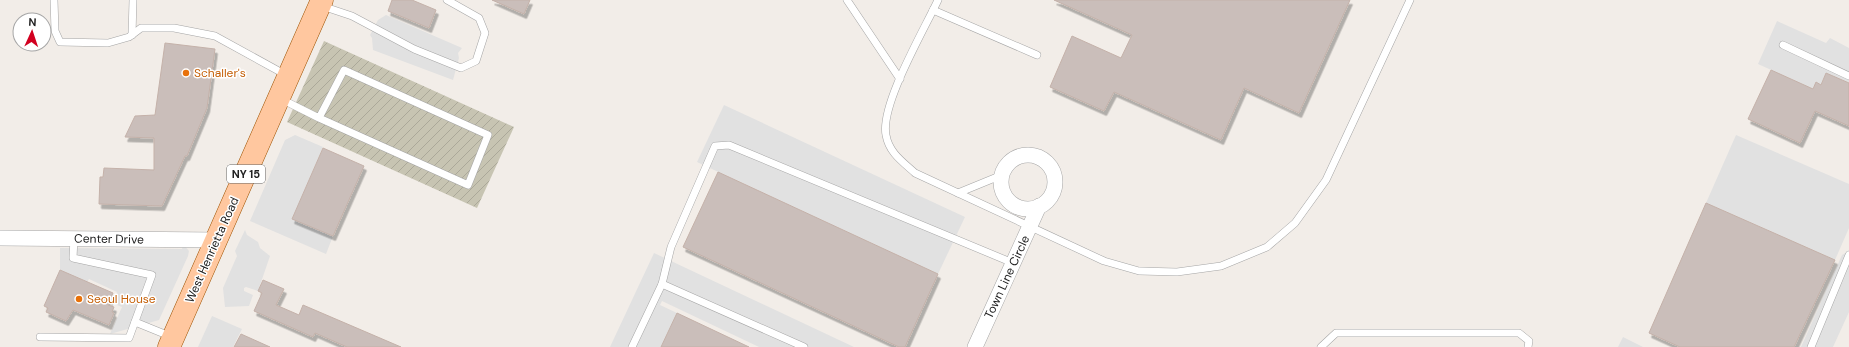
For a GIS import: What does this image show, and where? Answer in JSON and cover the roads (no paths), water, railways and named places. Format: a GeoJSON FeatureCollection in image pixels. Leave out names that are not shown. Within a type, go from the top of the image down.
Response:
{"type":"FeatureCollection","features":[{"type":"Feature","properties":{"kind":"main road","name":"West Henrietta Road"},"geometry":{"type":"LineString","coordinates":[[171,342],[321,3]]}},
{"type":"Feature","properties":{"kind":"street","name":"Town Line Circle"},"geometry":{"type":"LineString","coordinates":[[975,347],[1039,206],[1050,198],[1055,185],[1051,168],[1045,161],[1028,155],[1019,156],[1005,167],[1002,175]]}},
{"type":"Feature","properties":{"kind":"street"},"geometry":{"type":"LineString","coordinates":[[1002,175],[1003,192],[1008,199],[1022,208],[1039,206]]}},
{"type":"Feature","properties":{"kind":"street","name":"Center Drive"},"geometry":{"type":"LineString","coordinates":[[0,238],[217,240]]}},
{"type":"Feature","properties":{"kind":"lane"},"geometry":{"type":"LineString","coordinates":[[54,0],[55,31],[60,42],[108,43],[132,35],[141,28],[174,28],[215,36],[289,76]]}},
{"type":"Feature","properties":{"kind":"lane"},"geometry":{"type":"LineString","coordinates":[[132,35],[133,0]]}},
{"type":"Feature","properties":{"kind":"lane"},"geometry":{"type":"LineString","coordinates":[[321,3],[352,16],[414,49],[461,68],[476,61],[485,33],[479,18],[447,0]]}},
{"type":"Feature","properties":{"kind":"lane"},"geometry":{"type":"LineString","coordinates":[[847,0],[900,79]]}},
{"type":"Feature","properties":{"kind":"lane"},"geometry":{"type":"LineString","coordinates":[[938,0],[900,79],[885,119],[886,136],[895,156],[915,173],[1104,261],[1139,271],[1177,272],[1221,266],[1267,248],[1295,223],[1326,180],[1410,0]]}},
{"type":"Feature","properties":{"kind":"lane"},"geometry":{"type":"LineString","coordinates":[[933,10],[1037,55]]}},
{"type":"Feature","properties":{"kind":"lane"},"geometry":{"type":"LineString","coordinates":[[1783,45],[1849,76]]}},
{"type":"Feature","properties":{"kind":"lane"},"geometry":{"type":"LineString","coordinates":[[279,98],[319,118],[468,185],[488,135],[344,70],[319,118]]}},
{"type":"Feature","properties":{"kind":"lane"},"geometry":{"type":"LineString","coordinates":[[632,347],[662,284],[671,247],[715,146],[729,145],[1013,263]]}},
{"type":"Feature","properties":{"kind":"lane"},"geometry":{"type":"LineString","coordinates":[[958,193],[1002,175]]}},
{"type":"Feature","properties":{"kind":"lane"},"geometry":{"type":"LineString","coordinates":[[40,337],[129,338],[152,276],[73,258],[74,238]]}},
{"type":"Feature","properties":{"kind":"lane"},"geometry":{"type":"LineString","coordinates":[[1811,347],[1849,255]]}},
{"type":"Feature","properties":{"kind":"lane"},"geometry":{"type":"LineString","coordinates":[[662,284],[800,346]]}},
{"type":"Feature","properties":{"kind":"lane"},"geometry":{"type":"LineString","coordinates":[[135,322],[171,342]]}},
{"type":"Feature","properties":{"kind":"lane"},"geometry":{"type":"LineString","coordinates":[[1320,347],[1336,333],[1519,332],[1529,341],[1528,347]]}},
{"type":"Feature","properties":{"kind":"place","name":"Schaller's"},"geometry":{"type":"Point","coordinates":[186,73]}},
{"type":"Feature","properties":{"kind":"place","name":"Seoul House"},"geometry":{"type":"Point","coordinates":[79,299]}}]}
